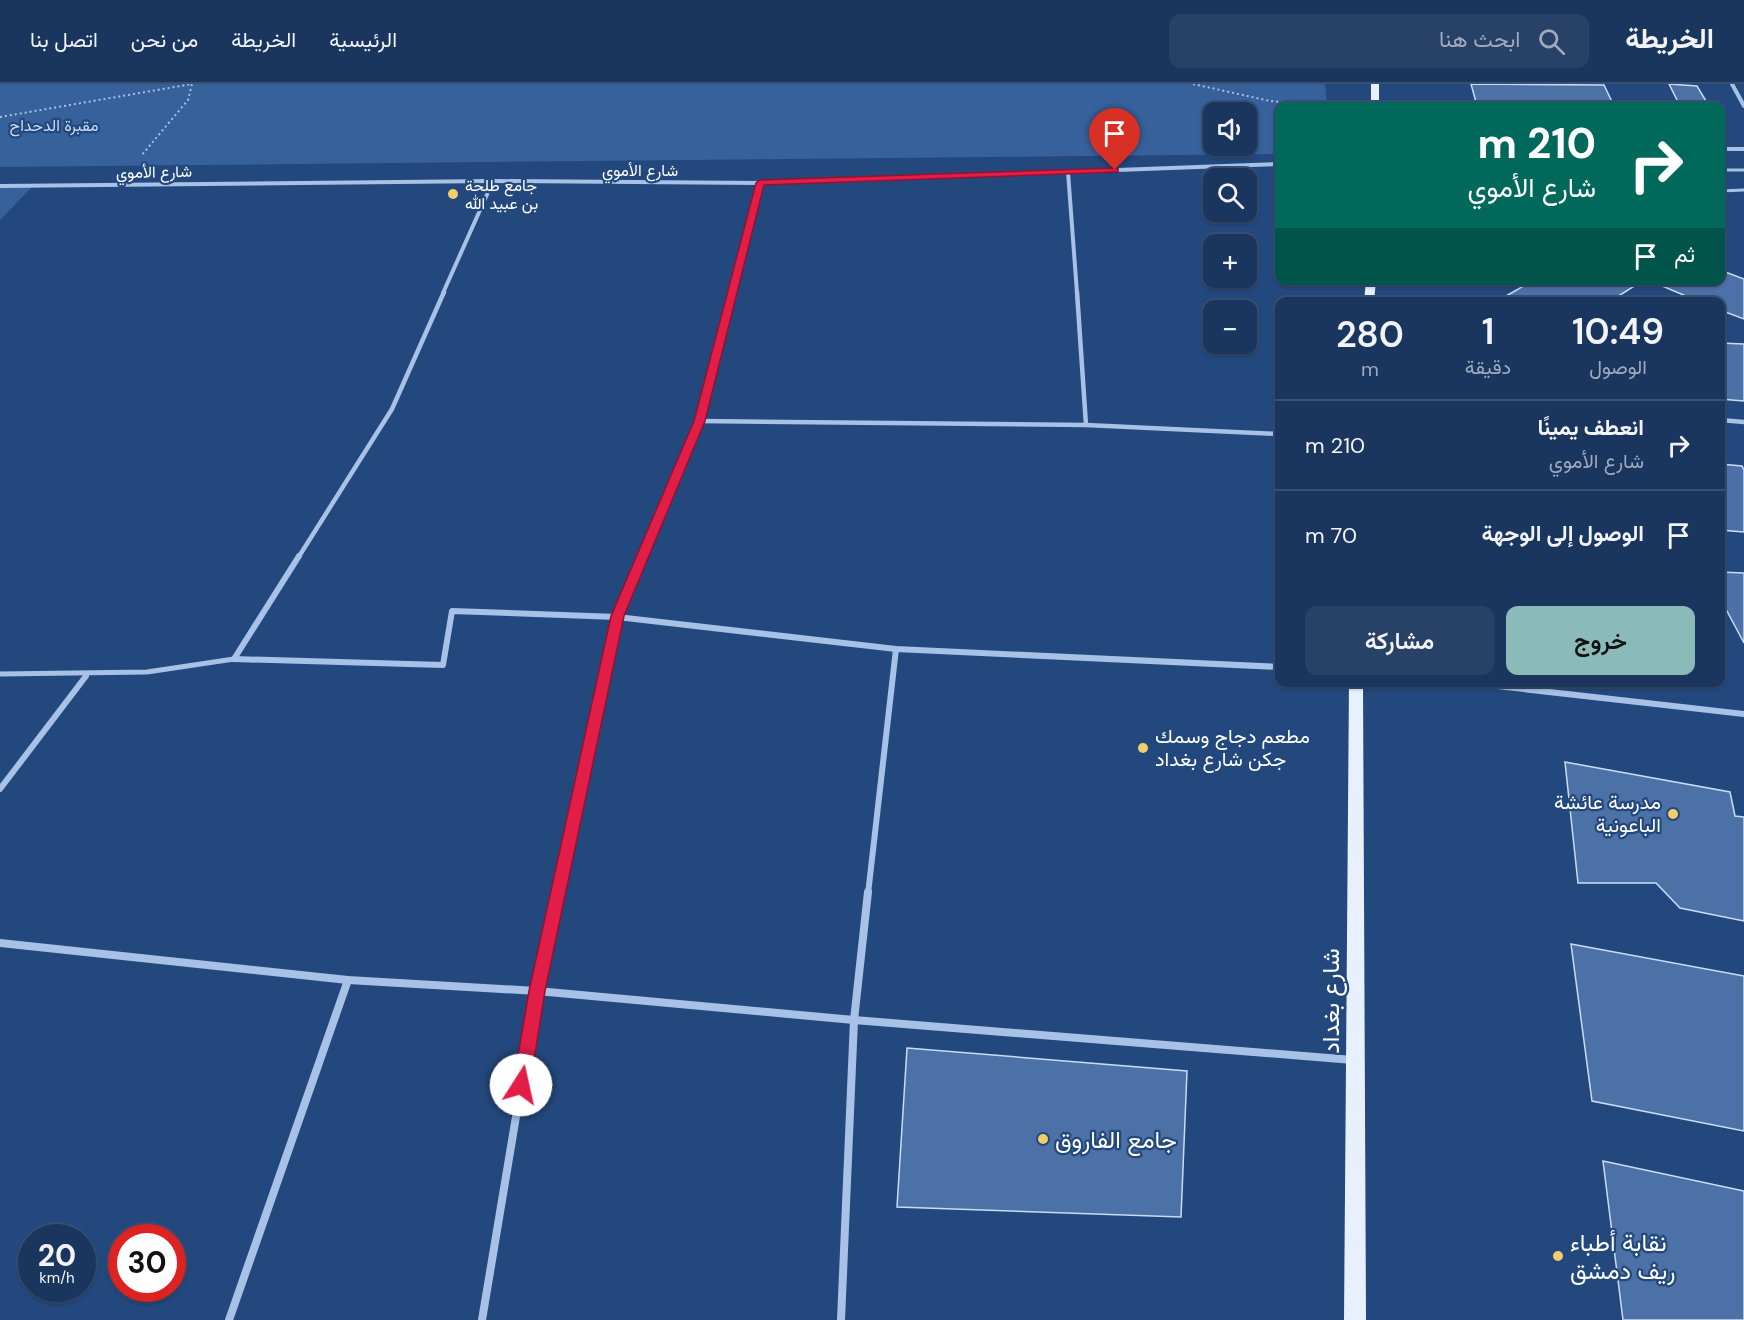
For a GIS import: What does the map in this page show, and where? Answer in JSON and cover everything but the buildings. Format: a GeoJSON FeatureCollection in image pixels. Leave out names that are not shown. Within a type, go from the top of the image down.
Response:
{"type":"FeatureCollection","features":[{"type":"Feature","properties":{"kind":"main road"},"geometry":{"type":"LineString","coordinates":[[1375,84],[1375,102]]}},
{"type":"Feature","properties":{"kind":"main road","name":"شارع بغداد"},"geometry":{"type":"LineString","coordinates":[[1355,1320],[1356,687]]}},
{"type":"Feature","properties":{"kind":"street"},"geometry":{"type":"LineString","coordinates":[[1732,84],[1744,106]]}},
{"type":"Feature","properties":{"kind":"street"},"geometry":{"type":"LineString","coordinates":[[1725,149],[1744,149]]}},
{"type":"Feature","properties":{"kind":"street","name":"شارع الأموي"},"geometry":{"type":"LineString","coordinates":[[0,186],[493,181],[760,183],[1275,164]]}},
{"type":"Feature","properties":{"kind":"street"},"geometry":{"type":"LineString","coordinates":[[1068,172],[1086,425]]}},
{"type":"Feature","properties":{"kind":"street"},"geometry":{"type":"LineString","coordinates":[[234,659],[392,409],[493,181]]}},
{"type":"Feature","properties":{"kind":"street"},"geometry":{"type":"LineString","coordinates":[[482,1320],[537,991],[617,616],[699,421],[760,183]]}},
{"type":"Feature","properties":{"kind":"street"},"geometry":{"type":"LineString","coordinates":[[1725,420],[1744,422]]}},
{"type":"Feature","properties":{"kind":"street"},"geometry":{"type":"LineString","coordinates":[[699,421],[1086,425],[1275,434]]}},
{"type":"Feature","properties":{"kind":"street"},"geometry":{"type":"LineString","coordinates":[[0,674],[86,676],[193,669],[234,659],[443,665],[452,611],[617,616],[896,649],[1275,667]]}},
{"type":"Feature","properties":{"kind":"street"},"geometry":{"type":"LineString","coordinates":[[840,1320],[854,1020],[896,649]]}},
{"type":"Feature","properties":{"kind":"street"},"geometry":{"type":"LineString","coordinates":[[0,789],[86,676]]}},
{"type":"Feature","properties":{"kind":"street"},"geometry":{"type":"LineString","coordinates":[[1505,687],[1744,714]]}},
{"type":"Feature","properties":{"kind":"street"},"geometry":{"type":"LineString","coordinates":[[0,942],[348,980],[537,991],[854,1020],[1354,1060]]}},
{"type":"Feature","properties":{"kind":"street"},"geometry":{"type":"LineString","coordinates":[[229,1320],[348,980]]}},
{"type":"Feature","properties":{"kind":"lane"},"geometry":{"type":"LineString","coordinates":[[1725,170],[1744,170]]}},
{"type":"Feature","properties":{"kind":"lane"},"geometry":{"type":"LineString","coordinates":[[1725,191],[1744,190]]}},
{"type":"Feature","properties":{"kind":"path"},"geometry":{"type":"LineString","coordinates":[[0,117],[192,84],[188,100],[116,185]]}},
{"type":"Feature","properties":{"kind":"path"},"geometry":{"type":"LineString","coordinates":[[1193,84],[1280,102]]}},
{"type":"Feature","properties":{"kind":"green space","name":"مقبرة الدحداح"},"geometry":{"type":"Polygon","coordinates":[[[0,84],[1325,84],[1327,102],[1275,102],[1275,154],[1257,154],[1257,102],[1203,102],[1203,155],[0,167],[0,84]]]}},
{"type":"Feature","properties":{"kind":"green space"},"geometry":{"type":"Polygon","coordinates":[[[34,185],[0,220],[0,186],[34,185]]]}},
{"type":"Feature","properties":{"kind":"place","name":"جامع طلحة بن عبيد الله"},"geometry":{"type":"Point","coordinates":[453,194]}},
{"type":"Feature","properties":{"kind":"place","name":"مطعم دجاج وسمك جكن شارع بغداد"},"geometry":{"type":"Point","coordinates":[1143,748]}},
{"type":"Feature","properties":{"kind":"place","name":"مدرسة عائشة الباعونية"},"geometry":{"type":"Point","coordinates":[1673,814]}},
{"type":"Feature","properties":{"kind":"place","name":"جامع الفاروق"},"geometry":{"type":"Point","coordinates":[1043,1139]}},
{"type":"Feature","properties":{"kind":"place","name":"نقابة أطباء ريف دمشق"},"geometry":{"type":"Point","coordinates":[1558,1256]}},
{"type":"Feature","properties":{"kind":"route"},"geometry":{"type":"LineString","coordinates":[[521,1085],[537,991],[617,616],[699,421],[760,183],[1115,170]]}}]}
